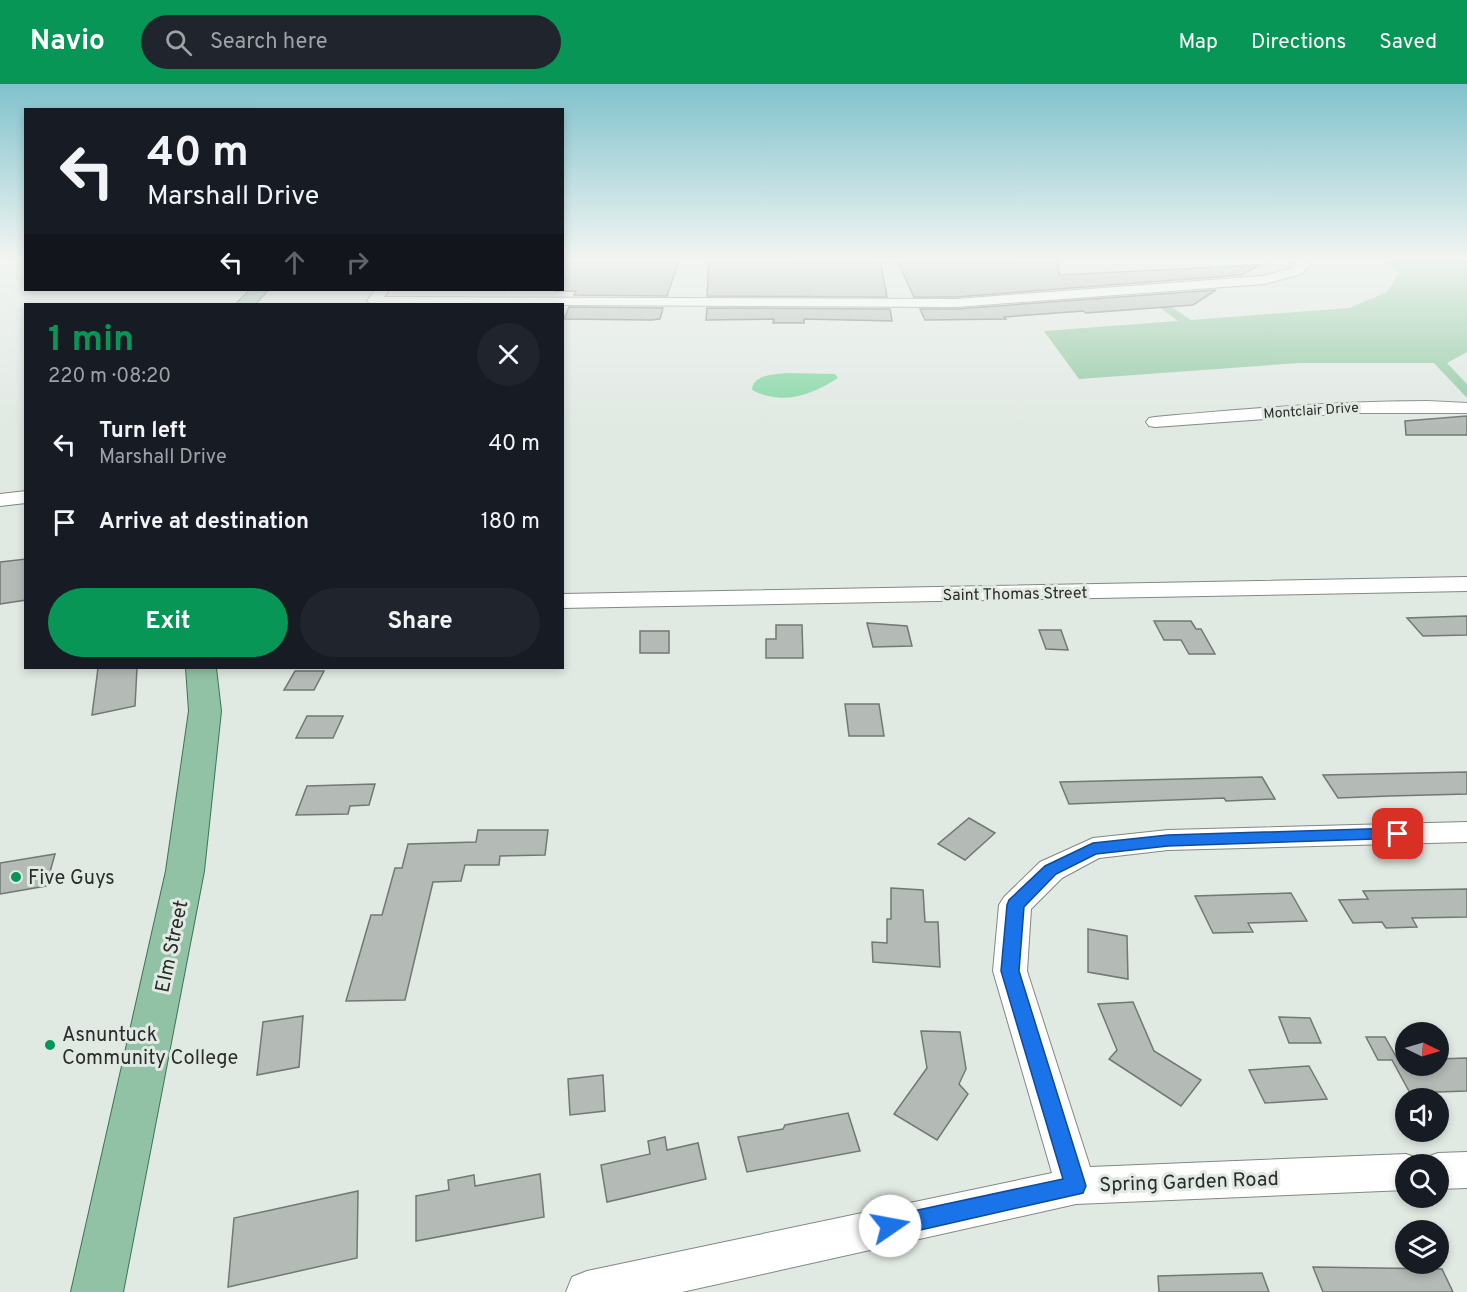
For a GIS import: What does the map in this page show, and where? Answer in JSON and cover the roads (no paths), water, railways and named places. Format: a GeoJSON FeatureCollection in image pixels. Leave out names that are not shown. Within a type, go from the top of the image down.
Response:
{"type":"FeatureCollection","features":[{"type":"Feature","properties":{"kind":"main road","name":"Elm Street"},"geometry":{"type":"LineString","coordinates":[[97,1292],[185,871],[205,711],[201,669]]}},
{"type":"Feature","properties":{"kind":"street","name":"Montclair Drive"},"geometry":{"type":"LineString","coordinates":[[1155,422],[1363,406],[1414,405],[1467,408]]}},
{"type":"Feature","properties":{"kind":"street"},"geometry":{"type":"LineString","coordinates":[[0,491],[24,488]]}},
{"type":"Feature","properties":{"kind":"street"},"geometry":{"type":"LineString","coordinates":[[0,500],[24,497]]}},
{"type":"Feature","properties":{"kind":"street","name":"Saint Thomas Street"},"geometry":{"type":"LineString","coordinates":[[564,601],[1467,584]]}},
{"type":"Feature","properties":{"kind":"street"},"geometry":{"type":"LineString","coordinates":[[1076,1186],[1010,971],[1015,905],[1051,870],[1093,848],[1168,840],[1467,832]]}},
{"type":"Feature","properties":{"kind":"street"},"geometry":{"type":"LineString","coordinates":[[1449,1171],[1467,1170]]}},
{"type":"Feature","properties":{"kind":"street","name":"Spring Garden Road"},"geometry":{"type":"LineString","coordinates":[[587,1292],[1076,1186],[1395,1172]]}},
{"type":"Feature","properties":{"kind":"place","name":"Five Guys"},"geometry":{"type":"Point","coordinates":[16,877]}},
{"type":"Feature","properties":{"kind":"place","name":"Asnuntuck Community College"},"geometry":{"type":"Point","coordinates":[50,1045]}}]}
